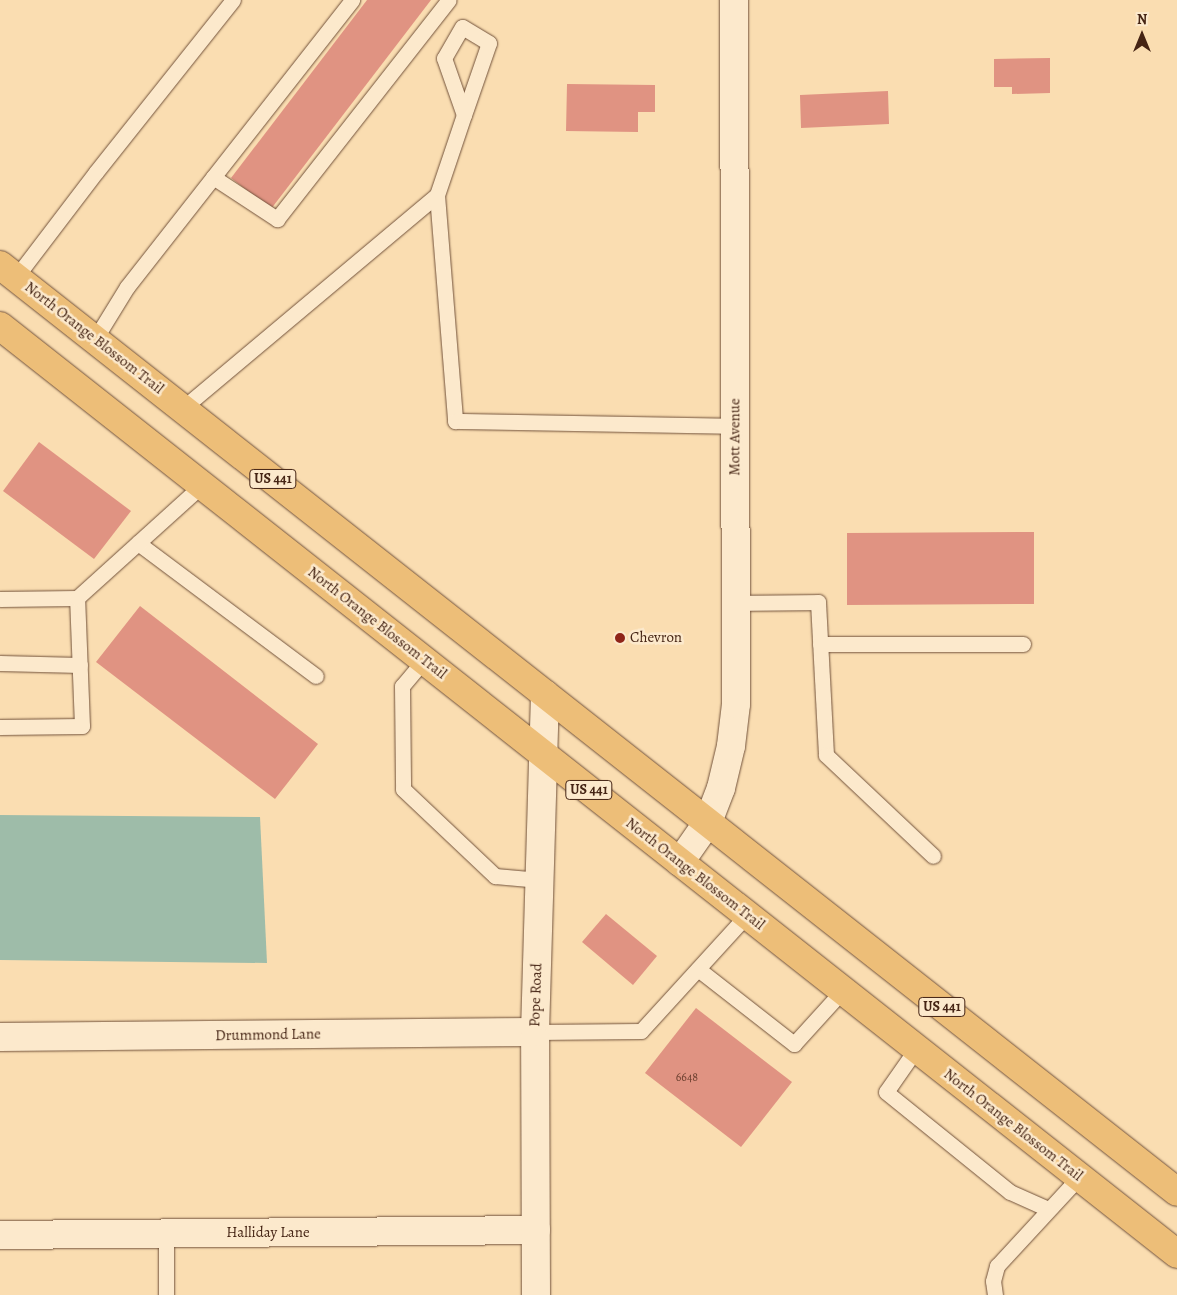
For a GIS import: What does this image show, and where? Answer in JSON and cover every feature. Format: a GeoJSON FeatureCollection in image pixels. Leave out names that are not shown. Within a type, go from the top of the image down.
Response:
{"type":"FeatureCollection","features":[{"type":"Feature","properties":{"kind":"main road","name":"North Orange Blossom Trail"},"geometry":{"type":"LineString","coordinates":[[8,271],[1177,1192]]}},
{"type":"Feature","properties":{"kind":"main road","name":"North Orange Blossom Trail"},"geometry":{"type":"LineString","coordinates":[[0,326],[1177,1254]]}},
{"type":"Feature","properties":{"kind":"street","name":"Mott Avenue"},"geometry":{"type":"LineString","coordinates":[[680,862],[708,822],[722,788],[731,746],[736,704],[734,0]]}},
{"type":"Feature","properties":{"kind":"street","name":"Pope Road"},"geometry":{"type":"LineString","coordinates":[[536,1295],[535,1032],[546,694]]}},
{"type":"Feature","properties":{"kind":"street","name":"Drummond Lane"},"geometry":{"type":"LineString","coordinates":[[0,1037],[535,1032]]}},
{"type":"Feature","properties":{"kind":"street","name":"Halliday Lane"},"geometry":{"type":"LineString","coordinates":[[0,1235],[536,1230]]}},
{"type":"Feature","properties":{"kind":"lane"},"geometry":{"type":"LineString","coordinates":[[8,271],[96,172],[233,0]]}},
{"type":"Feature","properties":{"kind":"lane"},"geometry":{"type":"LineString","coordinates":[[95,339],[127,287],[352,0]]}},
{"type":"Feature","properties":{"kind":"lane"},"geometry":{"type":"LineString","coordinates":[[213,177],[277,219],[449,0]]}},
{"type":"Feature","properties":{"kind":"lane"},"geometry":{"type":"LineString","coordinates":[[464,115],[444,58],[462,26],[489,43],[437,195],[455,421],[735,426]]}},
{"type":"Feature","properties":{"kind":"lane"},"geometry":{"type":"LineString","coordinates":[[183,408],[437,195]]}},
{"type":"Feature","properties":{"kind":"lane"},"geometry":{"type":"LineString","coordinates":[[0,599],[77,598],[202,485]]}},
{"type":"Feature","properties":{"kind":"lane"},"geometry":{"type":"LineString","coordinates":[[138,543],[316,676]]}},
{"type":"Feature","properties":{"kind":"lane"},"geometry":{"type":"LineString","coordinates":[[0,727],[82,726],[77,598]]}},
{"type":"Feature","properties":{"kind":"lane"},"geometry":{"type":"LineString","coordinates":[[736,603],[818,602],[826,755],[933,856]]}},
{"type":"Feature","properties":{"kind":"lane"},"geometry":{"type":"LineString","coordinates":[[820,644],[1023,644]]}},
{"type":"Feature","properties":{"kind":"lane"},"geometry":{"type":"LineString","coordinates":[[424,660],[402,686],[403,788],[495,876],[540,880]]}},
{"type":"Feature","properties":{"kind":"lane"},"geometry":{"type":"LineString","coordinates":[[0,663],[80,665]]}},
{"type":"Feature","properties":{"kind":"lane"},"geometry":{"type":"LineString","coordinates":[[535,1032],[641,1031],[747,915]]}},
{"type":"Feature","properties":{"kind":"lane"},"geometry":{"type":"LineString","coordinates":[[698,969],[794,1044],[842,990]]}},
{"type":"Feature","properties":{"kind":"lane"},"geometry":{"type":"LineString","coordinates":[[916,1049],[886,1092],[1010,1192],[1048,1209]]}},
{"type":"Feature","properties":{"kind":"lane"},"geometry":{"type":"LineString","coordinates":[[995,1295],[993,1281],[997,1266],[1078,1177]]}},
{"type":"Feature","properties":{"kind":"lane"},"geometry":{"type":"LineString","coordinates":[[166,1233],[166,1295]]}},
{"type":"Feature","properties":{"kind":"shaded area"},"geometry":{"type":"Polygon","coordinates":[[[0,815],[260,817],[267,963],[0,960],[0,815]]]}},
{"type":"Feature","properties":{"kind":"building"},"geometry":{"type":"Polygon","coordinates":[[[367,0],[431,0],[271,209],[231,178],[367,0]]]}},
{"type":"Feature","properties":{"kind":"building"},"geometry":{"type":"Polygon","coordinates":[[[1050,58],[1050,93],[1012,94],[1012,87],[994,87],[994,59],[1050,58]]]}},
{"type":"Feature","properties":{"kind":"building"},"geometry":{"type":"Polygon","coordinates":[[[567,84],[655,85],[655,112],[638,112],[638,132],[566,131],[567,84]]]}},
{"type":"Feature","properties":{"kind":"building"},"geometry":{"type":"Polygon","coordinates":[[[888,91],[889,124],[801,128],[800,95],[888,91]]]}},
{"type":"Feature","properties":{"kind":"building"},"geometry":{"type":"Polygon","coordinates":[[[39,442],[131,511],[94,559],[3,491],[39,442]]]}},
{"type":"Feature","properties":{"kind":"building"},"geometry":{"type":"Polygon","coordinates":[[[1034,532],[1034,604],[847,605],[847,533],[1034,532]]]}},
{"type":"Feature","properties":{"kind":"building"},"geometry":{"type":"Polygon","coordinates":[[[140,606],[318,744],[275,799],[96,662],[140,606]]]}},
{"type":"Feature","properties":{"kind":"building"},"geometry":{"type":"Polygon","coordinates":[[[606,914],[657,956],[633,985],[582,942],[606,914]]]}},
{"type":"Feature","properties":{"kind":"building"},"geometry":{"type":"Polygon","coordinates":[[[696,1008],[792,1082],[741,1147],[645,1073],[696,1008]]]}},
{"type":"Feature","properties":{"kind":"place","name":"Chevron"},"geometry":{"type":"Point","coordinates":[620,638]}}]}
